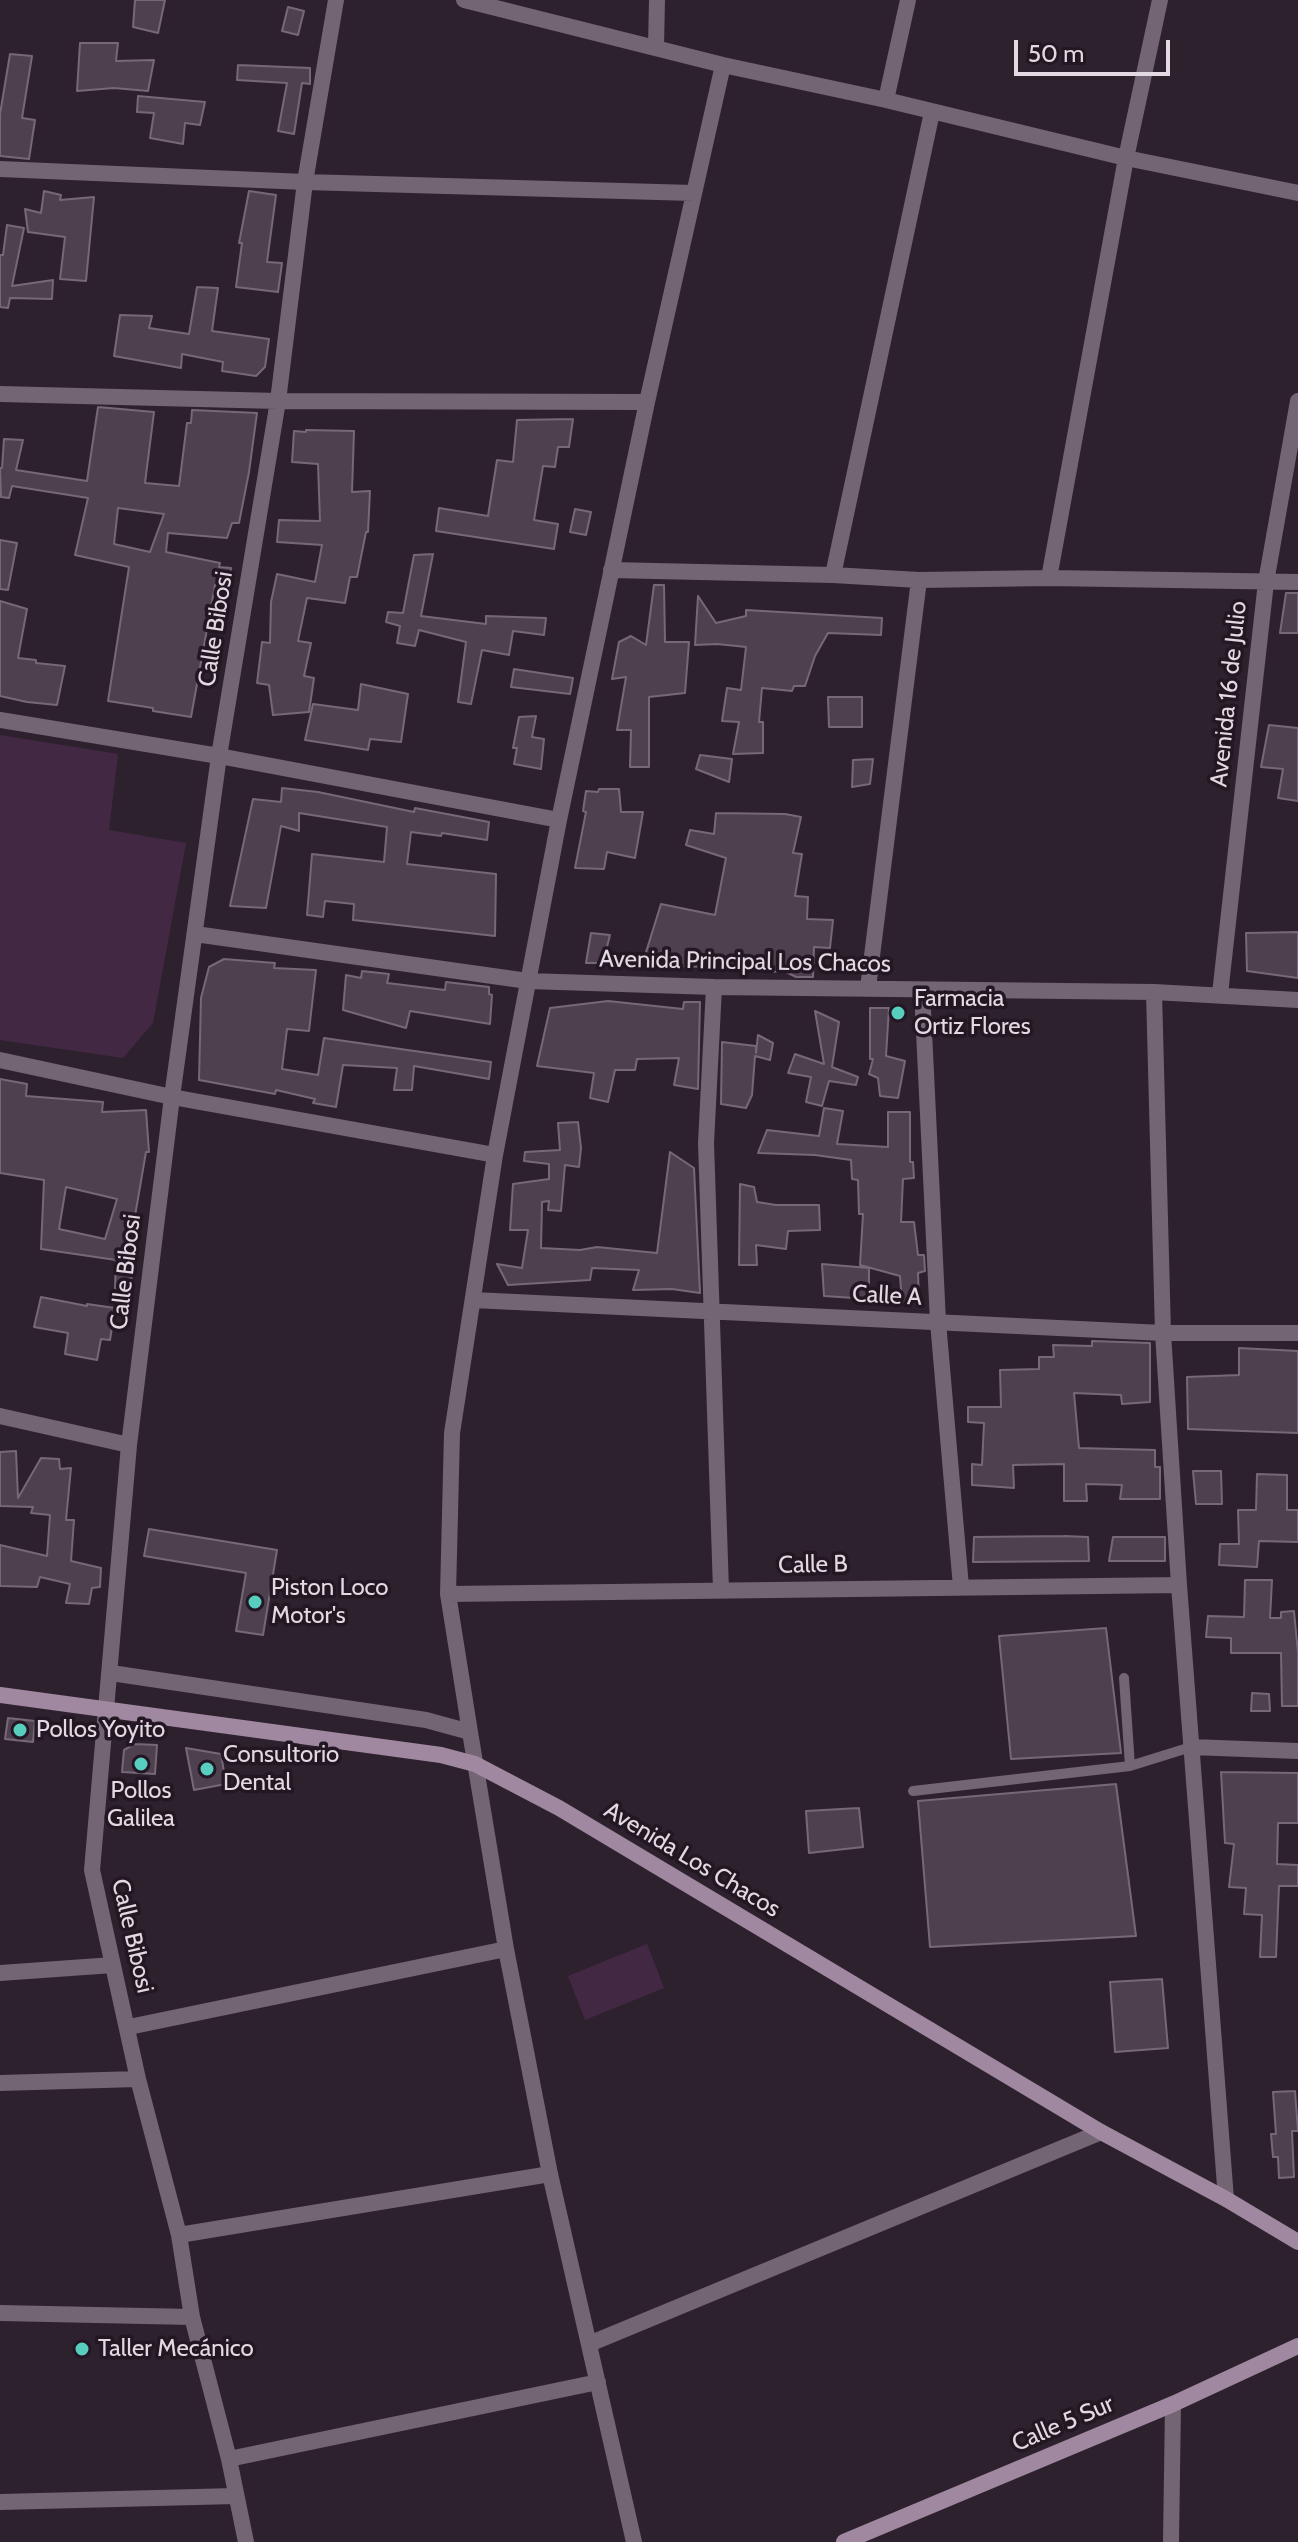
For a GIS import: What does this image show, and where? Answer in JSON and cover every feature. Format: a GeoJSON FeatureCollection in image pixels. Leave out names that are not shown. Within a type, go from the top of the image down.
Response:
{"type":"FeatureCollection","features":[{"type":"Feature","properties":{"kind":"street","name":"Calle Bibosi"},"geometry":{"type":"LineString","coordinates":[[246,2542],[229,2459],[192,2317],[179,2235],[138,2079],[92,1870],[129,1445],[172,1097],[219,756],[278,401],[305,182],[336,0]]}},
{"type":"Feature","properties":{"kind":"street"},"geometry":{"type":"LineString","coordinates":[[464,0],[723,65],[886,100],[1126,158],[1298,193]]}},
{"type":"Feature","properties":{"kind":"street"},"geometry":{"type":"LineString","coordinates":[[656,47],[657,0]]}},
{"type":"Feature","properties":{"kind":"street"},"geometry":{"type":"LineString","coordinates":[[886,100],[908,0]]}},
{"type":"Feature","properties":{"kind":"street"},"geometry":{"type":"LineString","coordinates":[[1049,578],[1126,158],[1160,0]]}},
{"type":"Feature","properties":{"kind":"street"},"geometry":{"type":"LineString","coordinates":[[634,2542],[550,2174],[506,1949],[475,1764],[448,1594],[452,1433],[495,1155],[559,820],[647,402],[723,65]]}},
{"type":"Feature","properties":{"kind":"street"},"geometry":{"type":"LineString","coordinates":[[833,575],[932,112]]}},
{"type":"Feature","properties":{"kind":"street"},"geometry":{"type":"LineString","coordinates":[[0,169],[305,182],[693,193]]}},
{"type":"Feature","properties":{"kind":"street"},"geometry":{"type":"LineString","coordinates":[[0,394],[278,401],[647,402]]}},
{"type":"Feature","properties":{"kind":"street","name":"Avenida 16 de Julio"},"geometry":{"type":"LineString","coordinates":[[1220,994],[1266,582],[1298,401]]}},
{"type":"Feature","properties":{"kind":"street"},"geometry":{"type":"LineString","coordinates":[[611,570],[919,580],[1049,578],[1298,582]]}},
{"type":"Feature","properties":{"kind":"street"},"geometry":{"type":"LineString","coordinates":[[868,988],[919,580]]}},
{"type":"Feature","properties":{"kind":"street"},"geometry":{"type":"LineString","coordinates":[[0,720],[219,756],[559,820]]}},
{"type":"Feature","properties":{"kind":"street","name":"Avenida Principal Los Chacos"},"geometry":{"type":"LineString","coordinates":[[195,934],[528,981],[714,987],[1154,992],[1298,1000]]}},
{"type":"Feature","properties":{"kind":"street"},"geometry":{"type":"LineString","coordinates":[[714,987],[706,1143],[721,1590]]}},
{"type":"Feature","properties":{"kind":"street"},"geometry":{"type":"LineString","coordinates":[[922,990],[938,1322],[961,1587]]}},
{"type":"Feature","properties":{"kind":"street"},"geometry":{"type":"LineString","coordinates":[[1154,992],[1163,1333],[1226,2199]]}},
{"type":"Feature","properties":{"kind":"street"},"geometry":{"type":"LineString","coordinates":[[0,1060],[172,1097],[495,1155]]}},
{"type":"Feature","properties":{"kind":"street","name":"Calle A"},"geometry":{"type":"LineString","coordinates":[[473,1300],[1163,1333],[1298,1333]]}},
{"type":"Feature","properties":{"kind":"street"},"geometry":{"type":"LineString","coordinates":[[0,1416],[129,1445]]}},
{"type":"Feature","properties":{"kind":"street","name":"Calle B"},"geometry":{"type":"LineString","coordinates":[[448,1594],[1179,1585]]}},
{"type":"Feature","properties":{"kind":"street"},"geometry":{"type":"LineString","coordinates":[[111,1673],[426,1720],[470,1732]]}},
{"type":"Feature","properties":{"kind":"street","name":"Avenida Los Chacos"},"geometry":{"type":"LineString","coordinates":[[0,1695],[441,1755],[475,1764],[572,1816],[1101,2132],[1226,2199],[1298,2242]]}},
{"type":"Feature","properties":{"kind":"street"},"geometry":{"type":"LineString","coordinates":[[1191,1747],[1298,1751]]}},
{"type":"Feature","properties":{"kind":"street"},"geometry":{"type":"LineString","coordinates":[[129,2027],[506,1949]]}},
{"type":"Feature","properties":{"kind":"street"},"geometry":{"type":"LineString","coordinates":[[0,1973],[113,1965]]}},
{"type":"Feature","properties":{"kind":"street"},"geometry":{"type":"LineString","coordinates":[[0,2083],[138,2079]]}},
{"type":"Feature","properties":{"kind":"street"},"geometry":{"type":"LineString","coordinates":[[589,2344],[1101,2132]]}},
{"type":"Feature","properties":{"kind":"street"},"geometry":{"type":"LineString","coordinates":[[179,2235],[550,2174]]}},
{"type":"Feature","properties":{"kind":"street"},"geometry":{"type":"LineString","coordinates":[[0,2313],[192,2317]]}},
{"type":"Feature","properties":{"kind":"street","name":"Calle 5 Sur"},"geometry":{"type":"LineString","coordinates":[[844,2542],[1173,2404],[1298,2346]]}},
{"type":"Feature","properties":{"kind":"street"},"geometry":{"type":"LineString","coordinates":[[229,2459],[598,2382]]}},
{"type":"Feature","properties":{"kind":"street"},"geometry":{"type":"LineString","coordinates":[[1171,2542],[1173,2404]]}},
{"type":"Feature","properties":{"kind":"street"},"geometry":{"type":"LineString","coordinates":[[0,2502],[235,2496]]}},
{"type":"Feature","properties":{"kind":"lane"},"geometry":{"type":"LineString","coordinates":[[1124,1678],[1130,1766]]}},
{"type":"Feature","properties":{"kind":"lane"},"geometry":{"type":"LineString","coordinates":[[913,1791],[1130,1766],[1191,1747]]}},
{"type":"Feature","properties":{"kind":"shaded area"},"geometry":{"type":"Polygon","coordinates":[[[0,735],[118,754],[109,830],[186,843],[153,1023],[123,1058],[0,1040],[0,735]]]}},
{"type":"Feature","properties":{"kind":"shaded area"},"geometry":{"type":"Polygon","coordinates":[[[647,1944],[664,1988],[585,2020],[568,1976],[647,1944]]]}},
{"type":"Feature","properties":{"kind":"building"},"geometry":{"type":"Polygon","coordinates":[[[135,0],[165,0],[158,33],[133,27],[135,0]]]}},
{"type":"Feature","properties":{"kind":"building"},"geometry":{"type":"Polygon","coordinates":[[[288,7],[304,11],[298,35],[282,31],[288,7]]]}},
{"type":"Feature","properties":{"kind":"building"},"geometry":{"type":"Polygon","coordinates":[[[80,43],[118,43],[116,61],[154,60],[148,91],[114,88],[77,91],[80,43]]]}},
{"type":"Feature","properties":{"kind":"building"},"geometry":{"type":"Polygon","coordinates":[[[10,54],[32,56],[22,118],[35,120],[29,159],[0,156],[0,114],[10,54]]]}},
{"type":"Feature","properties":{"kind":"building"},"geometry":{"type":"Polygon","coordinates":[[[238,65],[310,68],[310,84],[302,83],[294,134],[278,131],[287,83],[237,80],[238,65]]]}},
{"type":"Feature","properties":{"kind":"building"},"geometry":{"type":"Polygon","coordinates":[[[138,96],[205,102],[200,125],[185,123],[183,144],[150,138],[154,113],[137,112],[138,96]]]}},
{"type":"Feature","properties":{"kind":"building"},"geometry":{"type":"Polygon","coordinates":[[[44,191],[61,195],[60,200],[94,197],[86,281],[60,279],[65,237],[28,232],[25,209],[41,213],[44,191]]]}},
{"type":"Feature","properties":{"kind":"building"},"geometry":{"type":"Polygon","coordinates":[[[249,191],[276,195],[267,262],[282,263],[278,292],[236,287],[242,243],[239,243],[249,191]]]}},
{"type":"Feature","properties":{"kind":"building"},"geometry":{"type":"Polygon","coordinates":[[[7,225],[24,228],[12,286],[53,280],[52,299],[10,298],[8,308],[0,307],[0,255],[3,255],[7,225]]]}},
{"type":"Feature","properties":{"kind":"building"},"geometry":{"type":"Polygon","coordinates":[[[197,287],[218,288],[212,331],[269,339],[265,367],[256,376],[222,371],[223,362],[182,354],[181,368],[114,356],[120,315],[152,316],[149,328],[189,334],[197,287]]]}},
{"type":"Feature","properties":{"kind":"building"},"geometry":{"type":"Polygon","coordinates":[[[98,407],[154,412],[145,483],[179,486],[187,423],[191,423],[192,410],[257,413],[239,523],[232,523],[227,538],[168,533],[166,552],[231,568],[228,588],[215,585],[191,717],[108,701],[129,567],[75,555],[88,498],[12,486],[9,498],[1,497],[0,468],[4,439],[23,440],[16,470],[87,481],[98,407]],[[118,508],[114,544],[150,552],[164,514],[118,508]]]}},
{"type":"Feature","properties":{"kind":"building"},"geometry":{"type":"Polygon","coordinates":[[[573,419],[569,447],[558,447],[555,467],[543,466],[534,520],[558,524],[554,549],[436,531],[439,508],[488,516],[497,460],[513,462],[517,420],[573,419]]]}},
{"type":"Feature","properties":{"kind":"building"},"geometry":{"type":"Polygon","coordinates":[[[294,431],[354,431],[352,492],[370,491],[368,532],[357,577],[350,577],[345,603],[307,598],[298,641],[311,643],[304,676],[314,678],[309,712],[273,715],[269,685],[257,683],[262,642],[270,643],[271,602],[277,574],[315,582],[322,545],[277,542],[279,520],[320,521],[318,464],[292,462],[294,431]]]}},
{"type":"Feature","properties":{"kind":"building"},"geometry":{"type":"Polygon","coordinates":[[[575,509],[591,512],[586,535],[570,532],[575,509]]]}},
{"type":"Feature","properties":{"kind":"building"},"geometry":{"type":"Polygon","coordinates":[[[0,540],[17,543],[8,590],[0,589],[0,540]]]}},
{"type":"Feature","properties":{"kind":"building"},"geometry":{"type":"Polygon","coordinates":[[[433,554],[421,616],[486,624],[486,616],[546,618],[544,635],[513,631],[509,655],[482,650],[471,704],[458,702],[466,642],[419,630],[415,646],[397,643],[400,626],[386,622],[388,612],[403,613],[414,555],[433,554]]]}},
{"type":"Feature","properties":{"kind":"building"},"geometry":{"type":"Polygon","coordinates":[[[654,585],[664,585],[665,642],[689,642],[685,693],[649,697],[649,767],[630,767],[631,730],[617,730],[626,677],[612,679],[619,642],[631,636],[646,645],[654,585]]]}},
{"type":"Feature","properties":{"kind":"building"},"geometry":{"type":"Polygon","coordinates":[[[1286,593],[1298,593],[1298,633],[1280,633],[1286,593]]]}},
{"type":"Feature","properties":{"kind":"building"},"geometry":{"type":"Polygon","coordinates":[[[698,596],[716,623],[746,616],[746,610],[882,618],[881,635],[828,633],[815,656],[805,686],[794,686],[792,691],[762,688],[759,722],[763,722],[763,753],[733,754],[739,722],[722,721],[727,688],[741,690],[746,647],[695,645],[698,596]]]}},
{"type":"Feature","properties":{"kind":"building"},"geometry":{"type":"Polygon","coordinates":[[[0,601],[27,609],[18,658],[65,666],[57,705],[0,696],[0,601]]]}},
{"type":"Feature","properties":{"kind":"building"},"geometry":{"type":"Polygon","coordinates":[[[514,669],[573,678],[570,694],[511,687],[514,669]]]}},
{"type":"Feature","properties":{"kind":"building"},"geometry":{"type":"Polygon","coordinates":[[[361,684],[408,694],[401,742],[370,739],[368,750],[305,740],[313,704],[358,710],[361,684]]]}},
{"type":"Feature","properties":{"kind":"building"},"geometry":{"type":"Polygon","coordinates":[[[828,697],[862,697],[862,727],[829,727],[828,697]]]}},
{"type":"Feature","properties":{"kind":"building"},"geometry":{"type":"Polygon","coordinates":[[[536,716],[532,737],[544,739],[541,769],[514,764],[517,748],[513,748],[519,717],[536,716]]]}},
{"type":"Feature","properties":{"kind":"building"},"geometry":{"type":"Polygon","coordinates":[[[1269,725],[1298,728],[1298,801],[1278,798],[1283,769],[1261,767],[1269,725]]]}},
{"type":"Feature","properties":{"kind":"building"},"geometry":{"type":"Polygon","coordinates":[[[700,755],[732,759],[729,782],[696,769],[700,755]]]}},
{"type":"Feature","properties":{"kind":"building"},"geometry":{"type":"Polygon","coordinates":[[[873,759],[870,784],[852,787],[853,760],[873,759]]]}},
{"type":"Feature","properties":{"kind":"building"},"geometry":{"type":"Polygon","coordinates":[[[282,788],[489,822],[487,840],[411,832],[407,864],[496,874],[495,936],[353,920],[354,904],[325,901],[323,917],[307,915],[312,854],[384,862],[387,827],[299,813],[299,831],[281,826],[266,908],[230,906],[253,799],[281,802],[282,788]]]}},
{"type":"Feature","properties":{"kind":"building"},"geometry":{"type":"Polygon","coordinates":[[[599,789],[619,789],[621,812],[643,812],[635,858],[607,852],[604,869],[575,868],[586,812],[583,811],[586,791],[598,792],[599,789]]]}},
{"type":"Feature","properties":{"kind":"building"},"geometry":{"type":"Polygon","coordinates":[[[716,813],[801,817],[793,853],[802,854],[795,896],[808,897],[807,919],[833,920],[830,948],[814,947],[813,977],[796,977],[784,971],[772,972],[772,969],[642,965],[661,904],[715,915],[726,858],[686,845],[690,830],[714,834],[716,813]]]}},
{"type":"Feature","properties":{"kind":"building"},"geometry":{"type":"Polygon","coordinates":[[[1298,932],[1298,978],[1247,971],[1246,933],[1298,932]]]}},
{"type":"Feature","properties":{"kind":"building"},"geometry":{"type":"Polygon","coordinates":[[[591,933],[610,935],[603,963],[586,963],[591,933]]]}},
{"type":"Feature","properties":{"kind":"building"},"geometry":{"type":"Polygon","coordinates":[[[224,959],[275,963],[274,968],[316,970],[309,1031],[287,1029],[282,1069],[318,1075],[324,1038],[491,1062],[489,1079],[414,1066],[412,1090],[394,1090],[397,1068],[343,1065],[336,1107],[313,1103],[315,1099],[276,1090],[275,1094],[199,1080],[201,998],[209,967],[224,959]]]}},
{"type":"Feature","properties":{"kind":"building"},"geometry":{"type":"Polygon","coordinates":[[[362,971],[389,974],[387,983],[445,990],[446,982],[489,987],[489,994],[492,995],[490,1024],[410,1011],[406,1028],[343,1010],[346,975],[361,978],[362,971]]]}},
{"type":"Feature","properties":{"kind":"building"},"geometry":{"type":"Polygon","coordinates":[[[608,1001],[683,1009],[684,1002],[700,1002],[698,1089],[674,1085],[679,1058],[637,1059],[635,1070],[615,1070],[608,1102],[590,1098],[594,1073],[537,1066],[550,1008],[608,1001]]]}},
{"type":"Feature","properties":{"kind":"building"},"geometry":{"type":"Polygon","coordinates":[[[870,1008],[889,1008],[886,1056],[905,1061],[898,1098],[880,1096],[878,1078],[869,1074],[873,1059],[870,1059],[870,1008]]]}},
{"type":"Feature","properties":{"kind":"building"},"geometry":{"type":"Polygon","coordinates":[[[815,1011],[839,1022],[832,1067],[858,1077],[856,1085],[829,1081],[822,1106],[806,1102],[811,1077],[788,1073],[795,1054],[824,1064],[815,1011]]]}},
{"type":"Feature","properties":{"kind":"building"},"geometry":{"type":"Polygon","coordinates":[[[758,1035],[773,1043],[770,1060],[755,1056],[752,1095],[746,1108],[721,1104],[722,1042],[756,1046],[756,1053],[758,1035]]]}},
{"type":"Feature","properties":{"kind":"building"},"geometry":{"type":"Polygon","coordinates":[[[0,1079],[27,1084],[26,1096],[103,1102],[102,1112],[146,1110],[149,1152],[146,1152],[135,1216],[141,1217],[132,1262],[131,1290],[115,1288],[116,1260],[41,1249],[44,1180],[0,1173],[0,1079]],[[66,1187],[59,1229],[105,1239],[117,1199],[66,1187]]]}},
{"type":"Feature","properties":{"kind":"building"},"geometry":{"type":"Polygon","coordinates":[[[824,1108],[843,1111],[837,1144],[888,1147],[888,1112],[910,1112],[910,1162],[913,1162],[914,1178],[903,1179],[901,1222],[914,1222],[918,1255],[924,1255],[925,1271],[918,1273],[919,1302],[902,1303],[900,1276],[860,1265],[863,1214],[859,1214],[858,1180],[852,1179],[851,1160],[758,1153],[767,1130],[819,1136],[824,1108]]]}},
{"type":"Feature","properties":{"kind":"building"},"geometry":{"type":"Polygon","coordinates":[[[578,1122],[581,1148],[579,1167],[565,1165],[561,1211],[548,1210],[549,1201],[542,1202],[541,1248],[580,1250],[597,1247],[657,1253],[670,1152],[694,1168],[700,1293],[672,1289],[633,1290],[639,1270],[592,1268],[590,1280],[508,1285],[497,1264],[522,1268],[528,1230],[510,1230],[513,1184],[549,1179],[549,1164],[524,1161],[525,1152],[560,1150],[558,1123],[578,1122]]]}},
{"type":"Feature","properties":{"kind":"building"},"geometry":{"type":"Polygon","coordinates":[[[740,1184],[754,1187],[757,1202],[819,1205],[820,1230],[788,1231],[786,1249],[756,1245],[757,1265],[739,1265],[740,1184]]]}},
{"type":"Feature","properties":{"kind":"building"},"geometry":{"type":"Polygon","coordinates":[[[822,1264],[869,1268],[869,1299],[824,1296],[822,1264]]]}},
{"type":"Feature","properties":{"kind":"building"},"geometry":{"type":"Polygon","coordinates":[[[41,1297],[115,1308],[110,1340],[101,1339],[97,1360],[65,1354],[68,1333],[34,1327],[41,1297]]]}},
{"type":"Feature","properties":{"kind":"building"},"geometry":{"type":"Polygon","coordinates":[[[1092,1341],[1150,1343],[1150,1402],[1122,1404],[1121,1395],[1074,1393],[1079,1448],[1155,1450],[1155,1467],[1160,1467],[1160,1499],[1120,1499],[1122,1485],[1086,1484],[1087,1501],[1064,1501],[1064,1464],[1013,1465],[1014,1488],[972,1485],[972,1464],[982,1465],[984,1423],[968,1422],[968,1407],[1001,1407],[1000,1370],[1039,1369],[1039,1357],[1054,1357],[1053,1345],[1092,1346],[1092,1341]]]}},
{"type":"Feature","properties":{"kind":"building"},"geometry":{"type":"Polygon","coordinates":[[[1239,1348],[1298,1351],[1298,1433],[1188,1429],[1187,1377],[1239,1375],[1239,1348]]]}},
{"type":"Feature","properties":{"kind":"building"},"geometry":{"type":"Polygon","coordinates":[[[16,1451],[18,1498],[41,1458],[59,1459],[60,1469],[71,1468],[66,1520],[74,1520],[71,1561],[101,1568],[100,1587],[92,1588],[89,1604],[66,1603],[70,1584],[40,1577],[37,1587],[0,1586],[0,1545],[47,1556],[50,1515],[31,1513],[33,1507],[0,1506],[0,1452],[16,1451]]]}},
{"type":"Feature","properties":{"kind":"building"},"geometry":{"type":"Polygon","coordinates":[[[1193,1471],[1221,1471],[1222,1504],[1196,1504],[1193,1471]]]}},
{"type":"Feature","properties":{"kind":"building"},"geometry":{"type":"Polygon","coordinates":[[[1257,1474],[1287,1475],[1287,1510],[1298,1510],[1298,1542],[1259,1541],[1257,1567],[1219,1565],[1220,1544],[1239,1544],[1238,1510],[1256,1510],[1257,1474]]]}},
{"type":"Feature","properties":{"kind":"building","name":"Piston Loco Motor's"},"geometry":{"type":"Polygon","coordinates":[[[149,1529],[277,1550],[263,1635],[236,1631],[246,1573],[144,1556],[149,1529]]]}},
{"type":"Feature","properties":{"kind":"building"},"geometry":{"type":"Polygon","coordinates":[[[974,1537],[1088,1537],[1089,1561],[973,1562],[974,1537]]]}},
{"type":"Feature","properties":{"kind":"building"},"geometry":{"type":"Polygon","coordinates":[[[1113,1537],[1165,1537],[1165,1561],[1109,1561],[1113,1537]]]}},
{"type":"Feature","properties":{"kind":"building"},"geometry":{"type":"Polygon","coordinates":[[[1245,1580],[1272,1580],[1270,1618],[1281,1618],[1281,1612],[1294,1611],[1298,1706],[1282,1706],[1281,1653],[1231,1653],[1231,1638],[1206,1637],[1208,1616],[1244,1617],[1245,1580]]]}},
{"type":"Feature","properties":{"kind":"building"},"geometry":{"type":"Polygon","coordinates":[[[1106,1628],[1121,1753],[1011,1759],[999,1636],[1106,1628]]]}},
{"type":"Feature","properties":{"kind":"building"},"geometry":{"type":"Polygon","coordinates":[[[1252,1693],[1269,1694],[1270,1711],[1251,1711],[1252,1693]]]}},
{"type":"Feature","properties":{"kind":"building","name":"Pollos Yoyito"},"geometry":{"type":"Polygon","coordinates":[[[8,1718],[35,1721],[33,1742],[5,1739],[8,1718]]]}},
{"type":"Feature","properties":{"kind":"building"},"geometry":{"type":"Polygon","coordinates":[[[135,1744],[157,1745],[155,1774],[122,1772],[124,1750],[135,1744]]]}},
{"type":"Feature","properties":{"kind":"building","name":"Consultorio Dental"},"geometry":{"type":"Polygon","coordinates":[[[186,1748],[221,1754],[226,1784],[194,1790],[186,1748]]]}},
{"type":"Feature","properties":{"kind":"building"},"geometry":{"type":"Polygon","coordinates":[[[1221,1772],[1298,1773],[1298,1823],[1278,1823],[1277,1864],[1298,1865],[1298,1886],[1279,1886],[1276,1957],[1260,1957],[1262,1915],[1244,1914],[1246,1888],[1229,1887],[1234,1844],[1225,1843],[1221,1772]]]}},
{"type":"Feature","properties":{"kind":"building"},"geometry":{"type":"Polygon","coordinates":[[[1116,1784],[1136,1936],[930,1947],[918,1801],[1116,1784]]]}},
{"type":"Feature","properties":{"kind":"building"},"geometry":{"type":"Polygon","coordinates":[[[859,1808],[863,1847],[809,1853],[806,1811],[859,1808]]]}},
{"type":"Feature","properties":{"kind":"building"},"geometry":{"type":"Polygon","coordinates":[[[1162,1979],[1168,2048],[1115,2052],[1110,1982],[1162,1979]]]}},
{"type":"Feature","properties":{"kind":"building"},"geometry":{"type":"Polygon","coordinates":[[[1295,2091],[1298,2131],[1292,2131],[1294,2177],[1279,2178],[1278,2157],[1273,2157],[1271,2134],[1276,2134],[1273,2092],[1295,2091]]]}},
{"type":"Feature","properties":{"kind":"place","name":"Farmacia Ortiz Flores"},"geometry":{"type":"Point","coordinates":[898,1013]}},
{"type":"Feature","properties":{"kind":"place","name":"Piston Loco Motor's"},"geometry":{"type":"Point","coordinates":[255,1602]}},
{"type":"Feature","properties":{"kind":"place","name":"Pollos Yoyito"},"geometry":{"type":"Point","coordinates":[20,1730]}},
{"type":"Feature","properties":{"kind":"place","name":"Pollos Galilea"},"geometry":{"type":"Point","coordinates":[141,1764]}},
{"type":"Feature","properties":{"kind":"place","name":"Consultorio Dental"},"geometry":{"type":"Point","coordinates":[207,1769]}},
{"type":"Feature","properties":{"kind":"place","name":"Taller Mecánico"},"geometry":{"type":"Point","coordinates":[82,2349]}}]}
